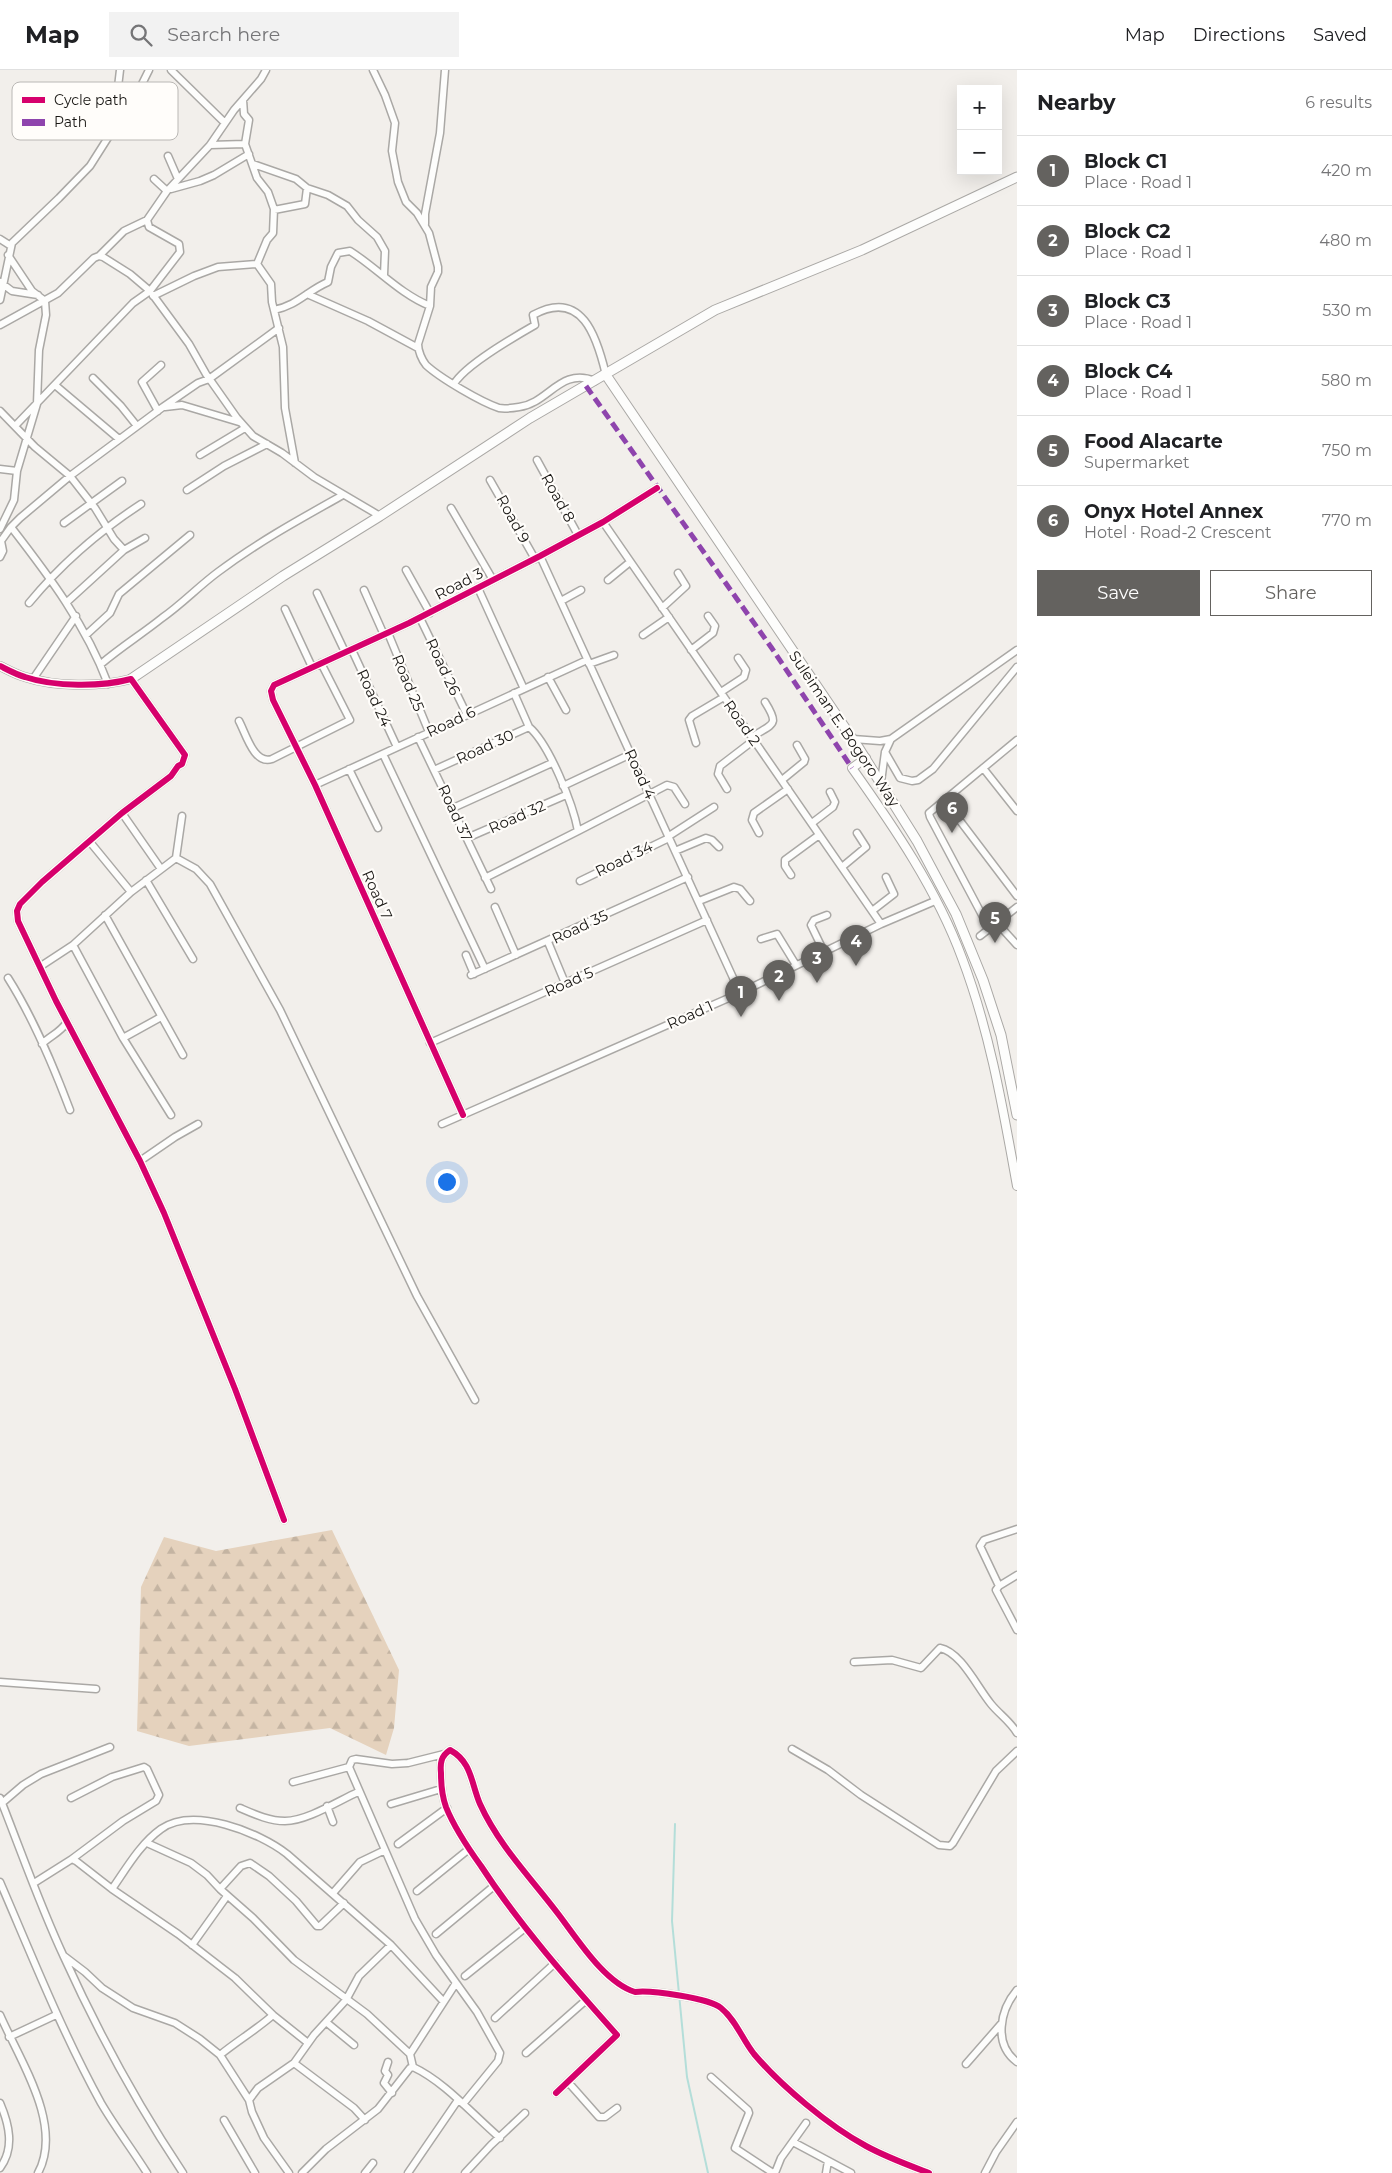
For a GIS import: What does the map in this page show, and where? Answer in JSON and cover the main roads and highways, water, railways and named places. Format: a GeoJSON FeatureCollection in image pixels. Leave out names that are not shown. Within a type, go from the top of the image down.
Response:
{"type":"FeatureCollection","features":[{"type":"Feature","properties":{"kind":"main road"},"geometry":{"type":"LineString","coordinates":[[131,678],[283,576],[380,516],[530,418],[715,310],[862,250],[1017,178]]}},
{"type":"Feature","properties":{"kind":"main road","name":"Suleiman E. Bogoro Way"},"geometry":{"type":"LineString","coordinates":[[606,375],[866,758],[938,879],[972,952],[1000,1034],[1017,1115]]}},
{"type":"Feature","properties":{"kind":"waterway"},"geometry":{"type":"LineString","coordinates":[[675,1824],[672,1921],[687,2077],[708,2173]]}},
{"type":"Feature","properties":{"kind":"place","name":"Onyx Hotel Annex"},"geometry":{"type":"Point","coordinates":[952,833]}},
{"type":"Feature","properties":{"kind":"place","name":"Food Alacarte"},"geometry":{"type":"Point","coordinates":[995,943]}},
{"type":"Feature","properties":{"kind":"place","name":"Block C4"},"geometry":{"type":"Point","coordinates":[856,966]}},
{"type":"Feature","properties":{"kind":"place","name":"Block C3"},"geometry":{"type":"Point","coordinates":[817,983]}},
{"type":"Feature","properties":{"kind":"place","name":"Block C2"},"geometry":{"type":"Point","coordinates":[779,1001]}},
{"type":"Feature","properties":{"kind":"place","name":"Block C1"},"geometry":{"type":"Point","coordinates":[741,1017]}}]}
